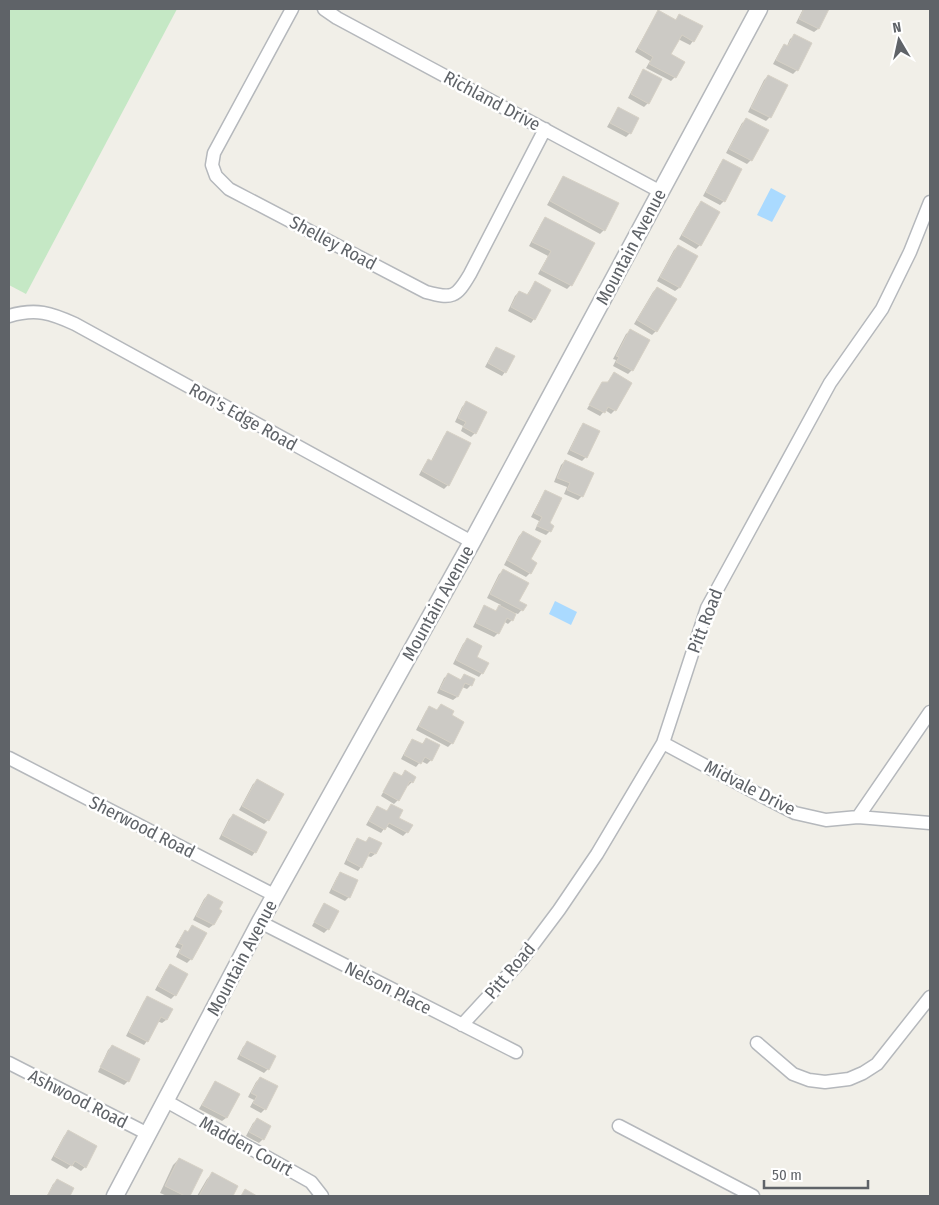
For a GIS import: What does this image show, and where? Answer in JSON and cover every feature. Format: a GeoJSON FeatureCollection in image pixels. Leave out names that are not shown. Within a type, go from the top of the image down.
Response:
{"type":"FeatureCollection","features":[{"type":"Feature","properties":{"kind":"street","name":"Shelley Road"},"geometry":{"type":"LineString","coordinates":[[292,9],[214,153],[212,165],[216,176],[230,189],[426,292],[442,296],[452,295],[461,290],[545,129]]}},
{"type":"Feature","properties":{"kind":"street","name":"Richland Drive"},"geometry":{"type":"LineString","coordinates":[[324,9],[337,18],[661,192]]}},
{"type":"Feature","properties":{"kind":"street","name":"Mountain Avenue"},"geometry":{"type":"LineString","coordinates":[[115,1196],[260,922],[472,542],[759,9]]}},
{"type":"Feature","properties":{"kind":"street","name":"Pitt Road"},"geometry":{"type":"LineString","coordinates":[[462,1025],[520,962],[559,910],[597,854],[663,743],[707,608],[830,383],[882,309],[910,252],[930,202]]}},
{"type":"Feature","properties":{"kind":"street","name":"Ron's Edge Road"},"geometry":{"type":"LineString","coordinates":[[9,316],[21,312],[40,312],[57,316],[76,324],[472,542]]}},
{"type":"Feature","properties":{"kind":"street"},"geometry":{"type":"LineString","coordinates":[[858,817],[930,712]]}},
{"type":"Feature","properties":{"kind":"street","name":"Midvale Drive"},"geometry":{"type":"LineString","coordinates":[[663,743],[795,813],[826,820],[858,817],[930,823]]}},
{"type":"Feature","properties":{"kind":"street","name":"Sherwood Road"},"geometry":{"type":"LineString","coordinates":[[9,758],[276,896]]}},
{"type":"Feature","properties":{"kind":"street","name":"Nelson Place"},"geometry":{"type":"LineString","coordinates":[[260,922],[516,1052]]}},
{"type":"Feature","properties":{"kind":"street"},"geometry":{"type":"LineString","coordinates":[[757,1043],[794,1074],[809,1080],[825,1082],[849,1079],[877,1064],[930,997]]}},
{"type":"Feature","properties":{"kind":"street","name":"Ashwood Road"},"geometry":{"type":"LineString","coordinates":[[9,1063],[148,1134]]}},
{"type":"Feature","properties":{"kind":"street","name":"Madden Court"},"geometry":{"type":"LineString","coordinates":[[166,1101],[311,1182],[322,1196]]}},
{"type":"Feature","properties":{"kind":"street"},"geometry":{"type":"LineString","coordinates":[[619,1126],[753,1196]]}},
{"type":"Feature","properties":{"kind":"green space"},"geometry":{"type":"Polygon","coordinates":[[[9,9],[177,9],[26,294],[9,285],[9,9]]]}},
{"type":"Feature","properties":{"kind":"water"},"geometry":{"type":"Polygon","coordinates":[[[771,188],[786,196],[772,222],[757,215],[771,188]]]}},
{"type":"Feature","properties":{"kind":"water"},"geometry":{"type":"Polygon","coordinates":[[[555,601],[577,612],[571,625],[549,614],[555,601]]]}},
{"type":"Feature","properties":{"kind":"building"},"geometry":{"type":"Polygon","coordinates":[[[804,9],[829,9],[819,29],[799,19],[804,9]]]}},
{"type":"Feature","properties":{"kind":"building"},"geometry":{"type":"Polygon","coordinates":[[[658,10],[676,20],[679,14],[703,26],[694,42],[682,35],[671,54],[685,62],[676,78],[649,64],[653,57],[638,48],[658,10]]]}},
{"type":"Feature","properties":{"kind":"building"},"geometry":{"type":"Polygon","coordinates":[[[794,34],[812,43],[798,71],[776,60],[784,44],[788,46],[794,34]]]}},
{"type":"Feature","properties":{"kind":"building"},"geometry":{"type":"Polygon","coordinates":[[[643,69],[662,79],[649,104],[631,94],[643,69]]]}},
{"type":"Feature","properties":{"kind":"building"},"geometry":{"type":"Polygon","coordinates":[[[768,75],[788,85],[771,118],[751,108],[768,75]]]}},
{"type":"Feature","properties":{"kind":"building"},"geometry":{"type":"Polygon","coordinates":[[[618,107],[639,118],[631,134],[610,123],[618,107]]]}},
{"type":"Feature","properties":{"kind":"building"},"geometry":{"type":"Polygon","coordinates":[[[746,118],[769,130],[752,161],[729,149],[746,118]]]}},
{"type":"Feature","properties":{"kind":"building"},"geometry":{"type":"Polygon","coordinates":[[[723,159],[742,169],[725,202],[706,192],[723,159]]]}},
{"type":"Feature","properties":{"kind":"building"},"geometry":{"type":"Polygon","coordinates":[[[563,176],[619,203],[605,231],[550,201],[563,176]]]}},
{"type":"Feature","properties":{"kind":"building"},"geometry":{"type":"Polygon","coordinates":[[[701,201],[720,212],[701,246],[682,235],[701,201]]]}},
{"type":"Feature","properties":{"kind":"building"},"geometry":{"type":"Polygon","coordinates":[[[545,217],[595,243],[572,286],[541,270],[551,251],[532,242],[545,217]]]}},
{"type":"Feature","properties":{"kind":"building"},"geometry":{"type":"Polygon","coordinates":[[[678,245],[698,256],[680,288],[660,277],[678,245]]]}},
{"type":"Feature","properties":{"kind":"building"},"geometry":{"type":"Polygon","coordinates":[[[535,281],[551,290],[535,320],[511,307],[519,291],[528,295],[535,281]]]}},
{"type":"Feature","properties":{"kind":"building"},"geometry":{"type":"Polygon","coordinates":[[[657,287],[677,299],[657,332],[637,320],[657,287]]]}},
{"type":"Feature","properties":{"kind":"building"},"geometry":{"type":"Polygon","coordinates":[[[630,329],[650,340],[633,371],[616,362],[619,357],[616,356],[630,329]]]}},
{"type":"Feature","properties":{"kind":"building"},"geometry":{"type":"Polygon","coordinates":[[[496,347],[515,356],[506,373],[488,363],[496,347]]]}},
{"type":"Feature","properties":{"kind":"building"},"geometry":{"type":"Polygon","coordinates":[[[614,372],[632,383],[616,411],[608,407],[605,413],[589,405],[602,382],[608,382],[614,372]]]}},
{"type":"Feature","properties":{"kind":"building"},"geometry":{"type":"Polygon","coordinates":[[[466,401],[487,412],[476,434],[463,427],[466,422],[458,418],[466,401]]]}},
{"type":"Feature","properties":{"kind":"building"},"geometry":{"type":"Polygon","coordinates":[[[583,423],[600,431],[587,458],[570,450],[583,423]]]}},
{"type":"Feature","properties":{"kind":"building"},"geometry":{"type":"Polygon","coordinates":[[[447,431],[471,443],[449,486],[422,471],[428,459],[432,461],[447,431]]]}},
{"type":"Feature","properties":{"kind":"building"},"geometry":{"type":"Polygon","coordinates":[[[565,460],[594,473],[583,497],[567,490],[570,483],[557,478],[565,460]]]}},
{"type":"Feature","properties":{"kind":"building"},"geometry":{"type":"Polygon","coordinates":[[[545,490],[562,498],[550,523],[554,526],[551,532],[537,526],[542,517],[534,513],[545,490]]]}},
{"type":"Feature","properties":{"kind":"building"},"geometry":{"type":"Polygon","coordinates":[[[523,531],[541,541],[531,559],[537,563],[531,574],[507,560],[523,531]]]}},
{"type":"Feature","properties":{"kind":"building"},"geometry":{"type":"Polygon","coordinates":[[[503,569],[529,583],[519,601],[527,605],[523,611],[490,594],[503,569]]]}},
{"type":"Feature","properties":{"kind":"building"},"geometry":{"type":"Polygon","coordinates":[[[484,605],[496,611],[499,605],[516,614],[513,621],[507,618],[499,634],[476,623],[484,605]]]}},
{"type":"Feature","properties":{"kind":"building"},"geometry":{"type":"Polygon","coordinates":[[[467,638],[482,646],[477,657],[489,663],[483,674],[456,660],[467,638]]]}},
{"type":"Feature","properties":{"kind":"building"},"geometry":{"type":"Polygon","coordinates":[[[448,673],[461,680],[464,674],[475,679],[472,686],[465,683],[458,697],[440,689],[448,673]]]}},
{"type":"Feature","properties":{"kind":"building"},"geometry":{"type":"Polygon","coordinates":[[[441,704],[454,711],[452,715],[464,722],[453,744],[419,726],[429,706],[437,710],[441,704]]]}},
{"type":"Feature","properties":{"kind":"building"},"geometry":{"type":"Polygon","coordinates":[[[426,738],[440,745],[432,761],[425,757],[421,764],[404,755],[412,739],[423,744],[426,738]]]}},
{"type":"Feature","properties":{"kind":"building"},"geometry":{"type":"Polygon","coordinates":[[[405,770],[416,777],[413,783],[410,781],[399,801],[383,792],[394,772],[402,776],[405,770]]]}},
{"type":"Feature","properties":{"kind":"building"},"geometry":{"type":"Polygon","coordinates":[[[257,779],[284,794],[269,821],[242,806],[257,779]]]}},
{"type":"Feature","properties":{"kind":"building"},"geometry":{"type":"Polygon","coordinates":[[[391,804],[403,810],[399,818],[413,825],[408,833],[389,823],[385,830],[369,821],[377,806],[387,811],[391,804]]]}},
{"type":"Feature","properties":{"kind":"building"},"geometry":{"type":"Polygon","coordinates":[[[233,814],[267,832],[256,853],[222,835],[233,814]]]}},
{"type":"Feature","properties":{"kind":"building"},"geometry":{"type":"Polygon","coordinates":[[[369,837],[382,843],[376,854],[370,852],[362,868],[347,860],[357,838],[366,842],[369,837]]]}},
{"type":"Feature","properties":{"kind":"building"},"geometry":{"type":"Polygon","coordinates":[[[340,872],[358,880],[350,898],[332,889],[340,872]]]}},
{"type":"Feature","properties":{"kind":"building"},"geometry":{"type":"Polygon","coordinates":[[[208,894],[223,902],[219,909],[222,911],[214,925],[196,916],[208,894]]]}},
{"type":"Feature","properties":{"kind":"building"},"geometry":{"type":"Polygon","coordinates":[[[324,903],[339,911],[329,930],[314,922],[324,903]]]}},
{"type":"Feature","properties":{"kind":"building"},"geometry":{"type":"Polygon","coordinates":[[[192,925],[207,933],[192,960],[179,953],[183,945],[178,943],[185,930],[188,932],[192,925]]]}},
{"type":"Feature","properties":{"kind":"building"},"geometry":{"type":"Polygon","coordinates":[[[170,964],[188,974],[176,996],[158,986],[170,964]]]}},
{"type":"Feature","properties":{"kind":"building"},"geometry":{"type":"Polygon","coordinates":[[[147,996],[173,1009],[167,1020],[161,1017],[148,1042],[129,1032],[147,996]]]}},
{"type":"Feature","properties":{"kind":"building"},"geometry":{"type":"Polygon","coordinates":[[[247,1041],[276,1056],[269,1070],[240,1055],[247,1041]]]}},
{"type":"Feature","properties":{"kind":"building"},"geometry":{"type":"Polygon","coordinates":[[[112,1045],[140,1059],[129,1082],[100,1067],[112,1045]]]}},
{"type":"Feature","properties":{"kind":"building"},"geometry":{"type":"Polygon","coordinates":[[[260,1077],[278,1086],[266,1110],[253,1103],[257,1096],[251,1093],[260,1077]]]}},
{"type":"Feature","properties":{"kind":"building"},"geometry":{"type":"Polygon","coordinates":[[[215,1081],[240,1094],[227,1118],[202,1105],[215,1081]]]}},
{"type":"Feature","properties":{"kind":"building"},"geometry":{"type":"Polygon","coordinates":[[[257,1118],[271,1126],[264,1140],[249,1132],[257,1118]]]}},
{"type":"Feature","properties":{"kind":"building"},"geometry":{"type":"Polygon","coordinates":[[[68,1130],[97,1146],[86,1168],[75,1161],[72,1166],[54,1156],[68,1130]]]}},
{"type":"Feature","properties":{"kind":"building"},"geometry":{"type":"Polygon","coordinates":[[[179,1158],[203,1170],[190,1196],[185,1196],[165,1186],[179,1158]]]}},
{"type":"Feature","properties":{"kind":"building"},"geometry":{"type":"Polygon","coordinates":[[[212,1172],[238,1186],[233,1196],[199,1196],[212,1172]]]}},
{"type":"Feature","properties":{"kind":"building"},"geometry":{"type":"Polygon","coordinates":[[[57,1179],[74,1188],[70,1196],[47,1196],[57,1179]]]}},
{"type":"Feature","properties":{"kind":"building"},"geometry":{"type":"Polygon","coordinates":[[[245,1189],[257,1196],[241,1196],[245,1189]]]}}]}
